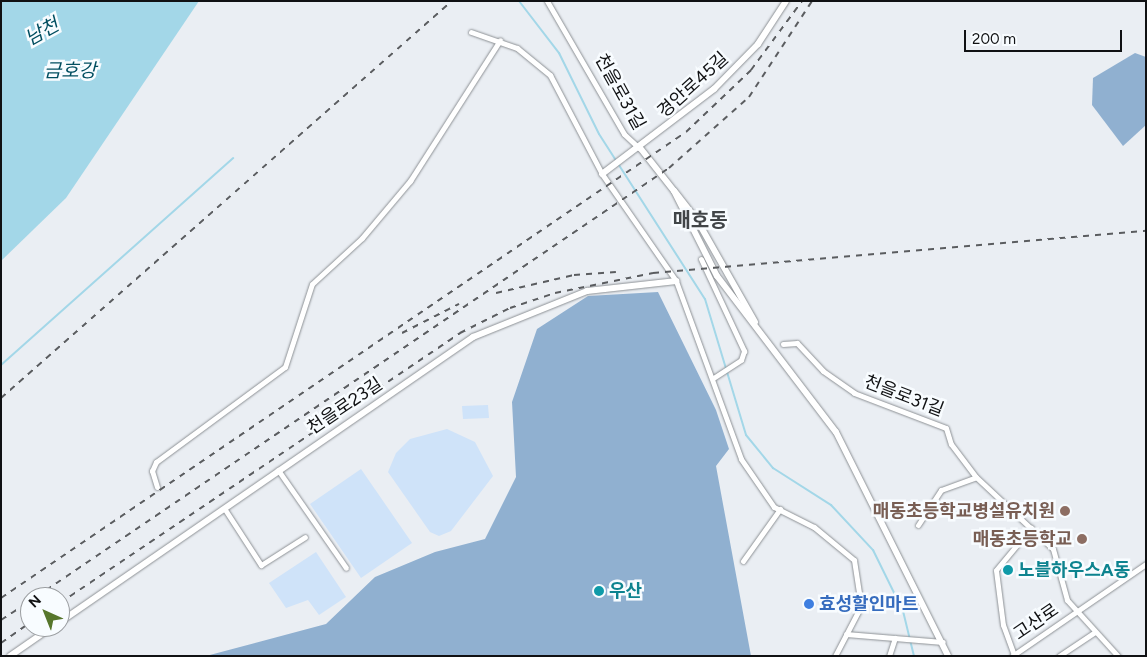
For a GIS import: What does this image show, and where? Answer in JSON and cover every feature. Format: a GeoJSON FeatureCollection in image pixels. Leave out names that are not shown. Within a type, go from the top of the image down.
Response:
{"type":"FeatureCollection","features":[{"type":"Feature","properties":{"kind":"street","name":"천을로31길"},"geometry":{"type":"LineString","coordinates":[[547,1],[624,134],[641,149],[674,190]]}},
{"type":"Feature","properties":{"kind":"street","name":"경안로45길"},"geometry":{"type":"LineString","coordinates":[[605,172],[641,149],[739,65],[786,1]]}},
{"type":"Feature","properties":{"kind":"street"},"geometry":{"type":"LineString","coordinates":[[471,32],[500,40],[537,60],[550,75],[605,172],[676,281],[716,377],[741,459],[774,507],[814,527],[854,560],[861,606],[835,656]]}},
{"type":"Feature","properties":{"kind":"street"},"geometry":{"type":"LineString","coordinates":[[157,487],[152,471],[156,462],[283,369],[312,284],[362,238],[404,188],[500,40]]}},
{"type":"Feature","properties":{"kind":"street"},"geometry":{"type":"LineString","coordinates":[[674,190],[697,220],[755,322]]}},
{"type":"Feature","properties":{"kind":"street"},"geometry":{"type":"LineString","coordinates":[[674,190],[707,260],[836,432],[943,642],[948,656]]}},
{"type":"Feature","properties":{"kind":"street"},"geometry":{"type":"LineString","coordinates":[[701,259],[734,322],[744,351],[735,364],[716,377]]}},
{"type":"Feature","properties":{"kind":"street","name":"천을로23길"},"geometry":{"type":"LineString","coordinates":[[70,615],[473,337],[587,291],[676,281]]}},
{"type":"Feature","properties":{"kind":"street","name":"천을로31길"},"geometry":{"type":"LineString","coordinates":[[783,344],[797,343],[823,371],[854,394],[917,414],[946,428],[951,444],[976,477],[1053,549],[1067,600],[1116,654],[1108,656]]}},
{"type":"Feature","properties":{"kind":"street"},"geometry":{"type":"LineString","coordinates":[[278,470],[346,568]]}},
{"type":"Feature","properties":{"kind":"street"},"geometry":{"type":"LineString","coordinates":[[918,525],[941,490],[976,477]]}},
{"type":"Feature","properties":{"kind":"street"},"geometry":{"type":"LineString","coordinates":[[224,508],[261,565],[304,537]]}},
{"type":"Feature","properties":{"kind":"street"},"geometry":{"type":"LineString","coordinates":[[743,561],[780,509]]}},
{"type":"Feature","properties":{"kind":"street"},"geometry":{"type":"LineString","coordinates":[[1013,655],[1003,625],[996,570],[1031,528]]}},
{"type":"Feature","properties":{"kind":"street","name":"고산로"},"geometry":{"type":"LineString","coordinates":[[1013,655],[1146,564]]}},
{"type":"Feature","properties":{"kind":"street"},"geometry":{"type":"LineString","coordinates":[[1059,656],[1095,632]]}},
{"type":"Feature","properties":{"kind":"street"},"geometry":{"type":"LineString","coordinates":[[846,634],[943,642]]}},
{"type":"Feature","properties":{"kind":"street"},"geometry":{"type":"LineString","coordinates":[[10,656],[38,637]]}},
{"type":"Feature","properties":{"kind":"street"},"geometry":{"type":"LineString","coordinates":[[889,656],[895,638]]}},
{"type":"Feature","properties":{"kind":"shaded area"},"geometry":{"type":"Polygon","coordinates":[[[1135,53],[1146,57],[1146,125],[1123,146],[1092,105],[1093,78],[1135,53]]]}},
{"type":"Feature","properties":{"kind":"shaded area"},"geometry":{"type":"Polygon","coordinates":[[[658,292],[716,410],[729,449],[716,466],[751,656],[206,656],[326,624],[375,577],[435,552],[485,539],[516,477],[512,402],[537,329],[588,296],[658,292]]]}},
{"type":"Feature","properties":{"kind":"shaded area"},"geometry":{"type":"Polygon","coordinates":[[[488,405],[489,418],[463,419],[462,406],[488,405]]]}},
{"type":"Feature","properties":{"kind":"shaded area"},"geometry":{"type":"Polygon","coordinates":[[[447,429],[475,442],[493,476],[451,531],[439,536],[430,532],[388,472],[396,453],[410,439],[447,429]]]}},
{"type":"Feature","properties":{"kind":"shaded area"},"geometry":{"type":"Polygon","coordinates":[[[361,469],[412,543],[361,578],[310,504],[361,469]]]}},
{"type":"Feature","properties":{"kind":"shaded area"},"geometry":{"type":"Polygon","coordinates":[[[316,552],[346,597],[319,615],[308,600],[286,608],[269,583],[316,552]]]}},
{"type":"Feature","properties":{"kind":"water","name":"금호강"},"geometry":{"type":"Polygon","coordinates":[[[1,1],[199,1],[66,198],[1,261],[1,1]]]}},
{"type":"Feature","properties":{"kind":"waterway"},"geometry":{"type":"LineString","coordinates":[[519,1],[559,53],[599,134],[705,299],[746,435],[773,468],[831,505],[873,550],[903,611],[914,656]]}},
{"type":"Feature","properties":{"kind":"waterway"},"geometry":{"type":"LineString","coordinates":[[1,365],[233,158]]}},
{"type":"Feature","properties":{"kind":"railway"},"geometry":{"type":"LineString","coordinates":[[1,398],[452,1]]}},
{"type":"Feature","properties":{"kind":"railway"},"geometry":{"type":"LineString","coordinates":[[1,598],[686,132],[751,70],[802,1]]}},
{"type":"Feature","properties":{"kind":"railway"},"geometry":{"type":"LineString","coordinates":[[51,587],[669,168],[749,97],[812,1]]}},
{"type":"Feature","properties":{"kind":"railway"},"geometry":{"type":"LineString","coordinates":[[70,596],[460,333],[510,308],[555,293],[653,273],[1146,231]]}},
{"type":"Feature","properties":{"kind":"railway"},"geometry":{"type":"LineString","coordinates":[[496,293],[574,275],[616,272]]}},
{"type":"Feature","properties":{"kind":"railway"},"geometry":{"type":"LineString","coordinates":[[402,333],[459,304]]}},
{"type":"Feature","properties":{"kind":"railway"},"geometry":{"type":"LineString","coordinates":[[1,620],[20,608]]}},
{"type":"Feature","properties":{"kind":"railway"},"geometry":{"type":"LineString","coordinates":[[1,643],[20,630]]}},
{"type":"Feature","properties":{"kind":"place","name":"매동초등학교병설유치원"},"geometry":{"type":"Point","coordinates":[1065,511]}},
{"type":"Feature","properties":{"kind":"place","name":"매동초등학교"},"geometry":{"type":"Point","coordinates":[1082,539]}},
{"type":"Feature","properties":{"kind":"place","name":"노블하우스A동"},"geometry":{"type":"Point","coordinates":[1008,570]}},
{"type":"Feature","properties":{"kind":"place","name":"우산"},"geometry":{"type":"Point","coordinates":[599,591]}},
{"type":"Feature","properties":{"kind":"place","name":"효성할인마트"},"geometry":{"type":"Point","coordinates":[809,604]}},
{"type":"Feature","properties":{"kind":"district","name":"매호동"},"geometry":{"type":"Point","coordinates":[700,220]}},
{"type":"Feature","properties":{"kind":"water label","name":"남천"},"geometry":{"type":"Point","coordinates":[42,32]}}]}
